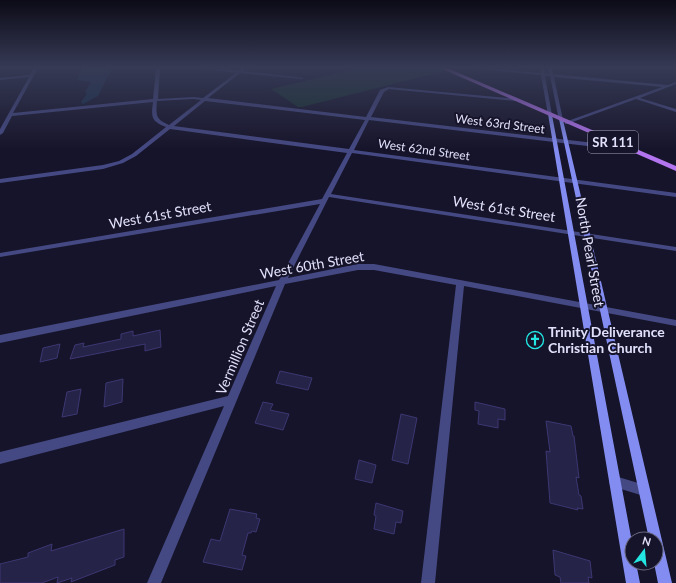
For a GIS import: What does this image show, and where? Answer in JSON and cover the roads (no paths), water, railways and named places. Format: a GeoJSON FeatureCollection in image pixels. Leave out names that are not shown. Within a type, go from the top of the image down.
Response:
{"type":"FeatureCollection","features":[{"type":"Feature","properties":{"kind":"main road","name":"SR 111"},"geometry":{"type":"LineString","coordinates":[[505,95],[676,169]]}},
{"type":"Feature","properties":{"kind":"street"},"geometry":{"type":"LineString","coordinates":[[0,133],[21,95]]}},
{"type":"Feature","properties":{"kind":"street"},"geometry":{"type":"LineString","coordinates":[[155,95],[155,118],[158,122],[169,127]]}},
{"type":"Feature","properties":{"kind":"street"},"geometry":{"type":"LineString","coordinates":[[0,181],[103,167],[121,162],[134,155],[210,95]]}},
{"type":"Feature","properties":{"kind":"street","name":"Vermillion Street"},"geometry":{"type":"LineString","coordinates":[[154,583],[282,282],[380,95]]}},
{"type":"Feature","properties":{"kind":"street","name":"Vermillion Street"},"geometry":{"type":"LineString","coordinates":[[465,95],[516,100]]}},
{"type":"Feature","properties":{"kind":"street","name":"North Pearl Street"},"geometry":{"type":"LineString","coordinates":[[546,95],[633,583]]}},
{"type":"Feature","properties":{"kind":"street","name":"North Pearl Street"},"geometry":{"type":"LineString","coordinates":[[557,95],[564,121],[566,142],[653,531]]}},
{"type":"Feature","properties":{"kind":"street"},"geometry":{"type":"LineString","coordinates":[[564,121],[644,95]]}},
{"type":"Feature","properties":{"kind":"street","name":"West 63rd Street"},"geometry":{"type":"LineString","coordinates":[[11,115],[186,97],[629,149]]}},
{"type":"Feature","properties":{"kind":"street"},"geometry":{"type":"LineString","coordinates":[[637,98],[676,112]]}},
{"type":"Feature","properties":{"kind":"street","name":"West 62nd Street"},"geometry":{"type":"LineString","coordinates":[[169,127],[676,195]]}},
{"type":"Feature","properties":{"kind":"street","name":"West 61st Street"},"geometry":{"type":"LineString","coordinates":[[0,255],[326,198],[676,249]]}},
{"type":"Feature","properties":{"kind":"street","name":"West 60th Street"},"geometry":{"type":"LineString","coordinates":[[0,339],[358,267],[374,268],[676,323]]}},
{"type":"Feature","properties":{"kind":"street"},"geometry":{"type":"LineString","coordinates":[[428,583],[460,284]]}},
{"type":"Feature","properties":{"kind":"street"},"geometry":{"type":"LineString","coordinates":[[0,458],[232,400]]}},
{"type":"Feature","properties":{"kind":"street"},"geometry":{"type":"LineString","coordinates":[[615,482],[644,490]]}},
{"type":"Feature","properties":{"kind":"street"},"geometry":{"type":"LineString","coordinates":[[662,571],[665,583]]}},
{"type":"Feature","properties":{"kind":"water"},"geometry":{"type":"Polygon","coordinates":[[[86,95],[98,95],[83,104],[81,102],[86,95]]]}},
{"type":"Feature","properties":{"kind":"place","name":"Trinity Deliverance Christian Church"},"geometry":{"type":"Point","coordinates":[535,340]}}]}
